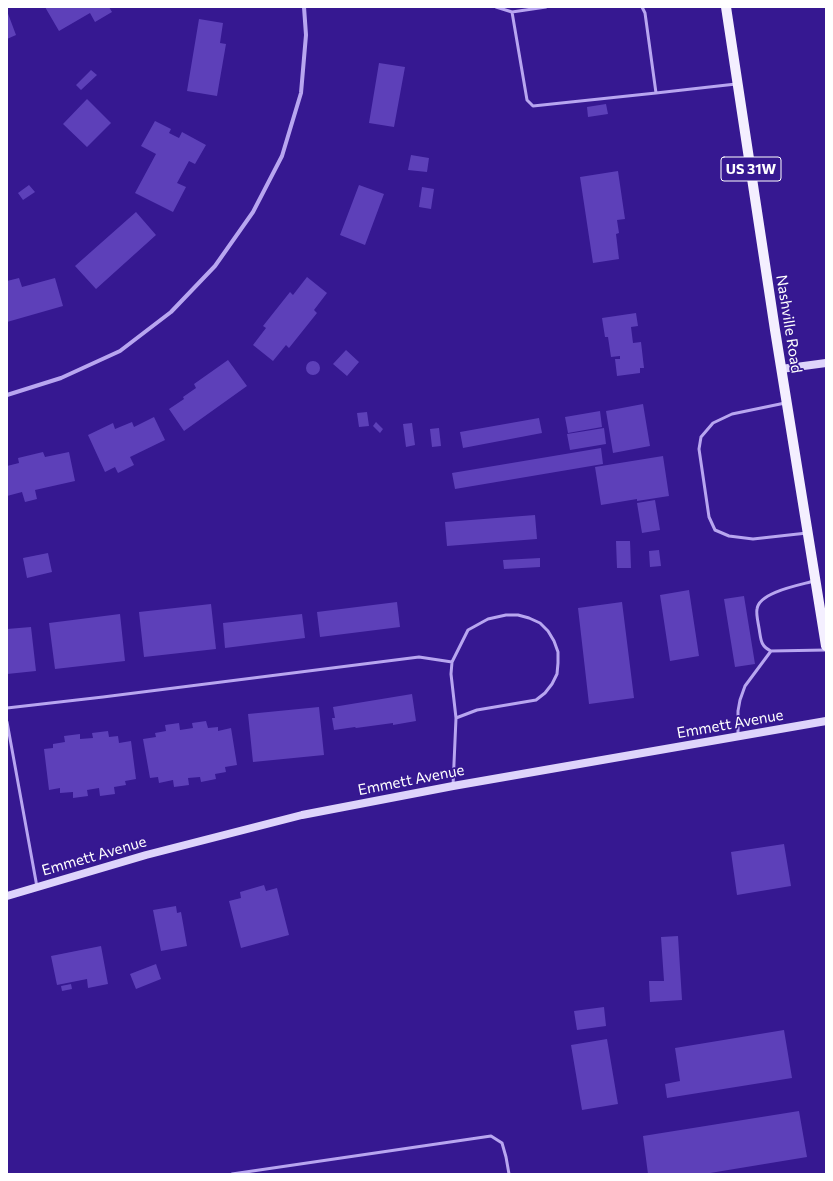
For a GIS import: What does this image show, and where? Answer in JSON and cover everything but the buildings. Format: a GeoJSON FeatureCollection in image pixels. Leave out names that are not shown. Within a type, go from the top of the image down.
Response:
{"type":"FeatureCollection","features":[{"type":"Feature","properties":{"kind":"main road","name":"Nashville Road"},"geometry":{"type":"LineString","coordinates":[[726,7],[781,369],[826,646]]}},
{"type":"Feature","properties":{"kind":"street"},"geometry":{"type":"LineString","coordinates":[[7,395],[61,378],[120,350],[172,312],[215,266],[253,212],[282,156],[301,93],[306,35],[304,7]]}},
{"type":"Feature","properties":{"kind":"street"},"geometry":{"type":"LineString","coordinates":[[781,369],[826,363]]}},
{"type":"Feature","properties":{"kind":"street","name":"Emmett Avenue"},"geometry":{"type":"LineString","coordinates":[[7,896],[146,855],[302,815],[453,786],[826,721]]}},
{"type":"Feature","properties":{"kind":"lane"},"geometry":{"type":"LineString","coordinates":[[496,7],[512,12],[546,7]]}},
{"type":"Feature","properties":{"kind":"lane"},"geometry":{"type":"LineString","coordinates":[[642,7],[645,13],[656,93]]}},
{"type":"Feature","properties":{"kind":"lane"},"geometry":{"type":"LineString","coordinates":[[512,12],[527,100],[533,106],[738,84]]}},
{"type":"Feature","properties":{"kind":"lane"},"geometry":{"type":"LineString","coordinates":[[787,403],[732,414],[713,423],[700,437],[699,449],[709,517],[715,530],[729,536],[753,538],[808,533]]}},
{"type":"Feature","properties":{"kind":"lane"},"geometry":{"type":"LineString","coordinates":[[815,580],[775,592],[760,602],[756,609],[762,644],[765,648],[771,651],[826,650]]}},
{"type":"Feature","properties":{"kind":"lane"},"geometry":{"type":"LineString","coordinates":[[453,786],[456,718],[451,674],[452,662],[468,630],[488,619],[506,615],[518,615],[529,618],[540,624],[548,631],[558,652],[558,668],[552,684],[545,693],[536,700],[477,710],[456,718]]}},
{"type":"Feature","properties":{"kind":"lane"},"geometry":{"type":"LineString","coordinates":[[738,737],[738,711],[745,686],[771,651]]}},
{"type":"Feature","properties":{"kind":"lane"},"geometry":{"type":"LineString","coordinates":[[7,708],[102,698],[419,657],[452,662]]}},
{"type":"Feature","properties":{"kind":"lane"},"geometry":{"type":"LineString","coordinates":[[7,722],[37,887]]}},
{"type":"Feature","properties":{"kind":"lane"},"geometry":{"type":"LineString","coordinates":[[232,1174],[491,1136],[502,1143],[509,1174]]}}]}
